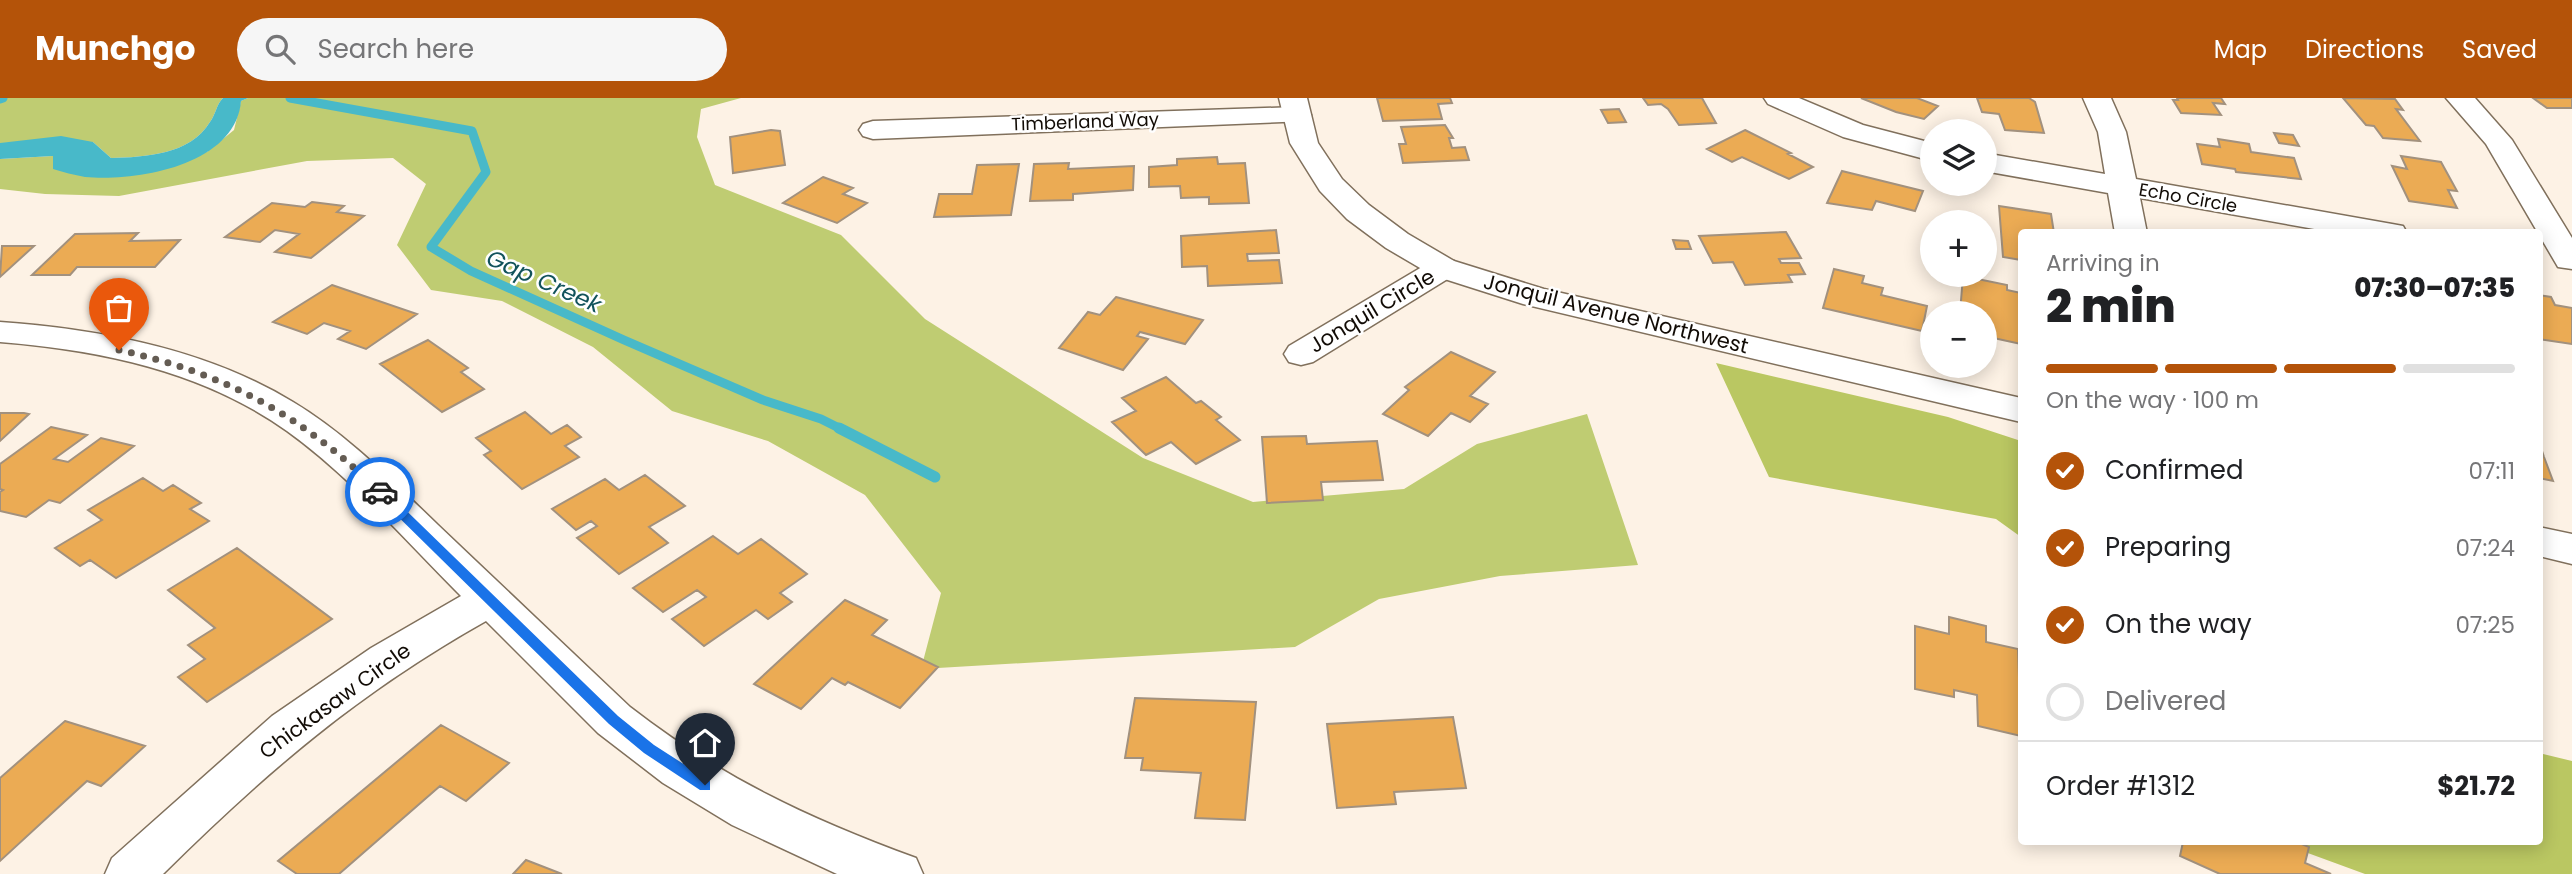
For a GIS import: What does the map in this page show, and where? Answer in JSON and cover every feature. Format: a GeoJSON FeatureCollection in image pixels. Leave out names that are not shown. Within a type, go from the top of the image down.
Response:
{"type":"FeatureCollection","features":[{"type":"Feature","properties":{"kind":"street"},"geometry":{"type":"LineString","coordinates":[[1778,98],[1822,122],[1860,135],[1920,149]]}},
{"type":"Feature","properties":{"kind":"street"},"geometry":{"type":"LineString","coordinates":[[2097,98],[2112,132],[2130,229]]}},
{"type":"Feature","properties":{"kind":"street"},"geometry":{"type":"LineString","coordinates":[[2460,98],[2484,121],[2505,150],[2560,259]]}},
{"type":"Feature","properties":{"kind":"street","name":"Timberland Way"},"geometry":{"type":"LineString","coordinates":[[873,131],[1295,106]]}},
{"type":"Feature","properties":{"kind":"street","name":"Jonquil Avenue Northwest"},"geometry":{"type":"LineString","coordinates":[[1295,106],[1304,143],[1331,185],[1359,212],[1397,242],[1443,268],[1535,297],[2018,409]]}},
{"type":"Feature","properties":{"kind":"street","name":"Echo Circle"},"geometry":{"type":"LineString","coordinates":[[1997,164],[2369,229]]}},
{"type":"Feature","properties":{"kind":"street","name":"Jonquil Circle"},"geometry":{"type":"LineString","coordinates":[[1301,354],[1443,268]]}},
{"type":"Feature","properties":{"kind":"street"},"geometry":{"type":"LineString","coordinates":[[0,332],[70,340],[143,356],[198,373],[279,409],[346,459],[614,720],[649,749],[846,866],[898,874]]}},
{"type":"Feature","properties":{"kind":"street"},"geometry":{"type":"LineString","coordinates":[[2543,542],[2572,549]]}},
{"type":"Feature","properties":{"kind":"street","name":"Chickasaw Circle"},"geometry":{"type":"LineString","coordinates":[[130,874],[198,808],[288,729],[364,675],[490,599]]}},
{"type":"Feature","properties":{"kind":"green space"},"geometry":{"type":"Polygon","coordinates":[[[0,98],[223,98],[201,133],[179,148],[152,155],[111,158],[93,142],[0,143],[0,98]]]}},
{"type":"Feature","properties":{"kind":"green space"},"geometry":{"type":"Polygon","coordinates":[[[248,98],[741,98],[701,109],[697,137],[715,185],[841,235],[925,319],[1143,458],[1253,502],[1404,489],[1477,444],[1587,414],[1638,565],[1500,576],[1379,599],[1295,647],[921,669],[941,593],[865,495],[768,441],[672,411],[593,347],[502,301],[431,290],[397,245],[426,184],[393,158],[307,161],[119,196],[45,194],[0,189],[0,159],[53,156],[53,169],[207,152],[234,130],[241,101],[248,98]]]}},
{"type":"Feature","properties":{"kind":"green space"},"geometry":{"type":"Polygon","coordinates":[[[1716,363],[1948,417],[2018,440],[2018,535],[1996,519],[1769,477],[1716,363]]]}},
{"type":"Feature","properties":{"kind":"green space"},"geometry":{"type":"Polygon","coordinates":[[[2543,754],[2572,761],[2572,874],[2365,874],[2286,845],[2543,845],[2543,754]]]}},
{"type":"Feature","properties":{"kind":"water"},"geometry":{"type":"Polygon","coordinates":[[[223,98],[248,98],[241,101],[235,123],[222,141],[181,165],[156,172],[106,178],[85,177],[53,169],[53,156],[0,159],[0,143],[61,136],[93,142],[111,158],[166,152],[179,148],[201,133],[223,98]]]}},
{"type":"Feature","properties":{"kind":"building"},"geometry":{"type":"Polygon","coordinates":[[[1377,98],[1450,98],[1452,103],[1438,104],[1442,119],[1383,121],[1377,98]]]}},
{"type":"Feature","properties":{"kind":"building"},"geometry":{"type":"Polygon","coordinates":[[[1643,98],[1702,98],[1716,123],[1679,125],[1668,109],[1661,104],[1648,105],[1643,98]]]}},
{"type":"Feature","properties":{"kind":"building"},"geometry":{"type":"Polygon","coordinates":[[[1861,98],[1917,98],[1938,106],[1924,119],[1896,112],[1861,98]]]}},
{"type":"Feature","properties":{"kind":"building"},"geometry":{"type":"Polygon","coordinates":[[[1977,98],[2029,98],[2035,102],[2044,133],[2005,130],[1999,114],[1982,112],[1977,98]]]}},
{"type":"Feature","properties":{"kind":"building"},"geometry":{"type":"Polygon","coordinates":[[[2177,98],[2221,98],[2225,104],[2213,103],[2221,115],[2181,113],[2173,100],[2178,100],[2177,98]]]}},
{"type":"Feature","properties":{"kind":"building"},"geometry":{"type":"Polygon","coordinates":[[[2343,98],[2395,99],[2403,110],[2396,109],[2420,141],[2383,138],[2374,126],[2366,125],[2343,98]]]}},
{"type":"Feature","properties":{"kind":"building"},"geometry":{"type":"Polygon","coordinates":[[[2533,98],[2572,98],[2572,108],[2547,108],[2533,98]]]}},
{"type":"Feature","properties":{"kind":"building"},"geometry":{"type":"Polygon","coordinates":[[[1619,109],[1626,122],[1608,123],[1601,110],[1619,109]]]}},
{"type":"Feature","properties":{"kind":"building"},"geometry":{"type":"Polygon","coordinates":[[[1445,125],[1453,138],[1449,138],[1452,148],[1465,147],[1469,160],[1403,163],[1399,144],[1406,144],[1401,127],[1445,125]]]}},
{"type":"Feature","properties":{"kind":"building"},"geometry":{"type":"Polygon","coordinates":[[[1745,130],[1813,167],[1789,179],[1742,157],[1732,162],[1707,149],[1745,130]]]}},
{"type":"Feature","properties":{"kind":"building"},"geometry":{"type":"Polygon","coordinates":[[[780,131],[785,165],[733,173],[730,137],[780,131]]]}},
{"type":"Feature","properties":{"kind":"building"},"geometry":{"type":"Polygon","coordinates":[[[2274,133],[2293,135],[2299,146],[2279,143],[2274,133]]]}},
{"type":"Feature","properties":{"kind":"building"},"geometry":{"type":"Polygon","coordinates":[[[2218,139],[2249,144],[2251,152],[2294,158],[2301,179],[2236,172],[2235,169],[2202,164],[2197,144],[2220,147],[2218,139]]]}},
{"type":"Feature","properties":{"kind":"building"},"geometry":{"type":"Polygon","coordinates":[[[2401,156],[2441,162],[2457,191],[2448,190],[2457,208],[2409,201],[2392,166],[2407,169],[2401,156]]]}},
{"type":"Feature","properties":{"kind":"building"},"geometry":{"type":"Polygon","coordinates":[[[1217,157],[1218,164],[1245,163],[1249,203],[1209,204],[1209,197],[1181,198],[1180,186],[1149,187],[1149,167],[1177,165],[1177,159],[1217,157]]]}},
{"type":"Feature","properties":{"kind":"building"},"geometry":{"type":"Polygon","coordinates":[[[1069,163],[1068,169],[1134,166],[1133,190],[1073,194],[1073,200],[1030,201],[1034,164],[1069,163]]]}},
{"type":"Feature","properties":{"kind":"building"},"geometry":{"type":"Polygon","coordinates":[[[1019,164],[1011,215],[934,217],[939,194],[972,194],[977,165],[1019,164]]]}},
{"type":"Feature","properties":{"kind":"building"},"geometry":{"type":"Polygon","coordinates":[[[1842,171],[1920,190],[1921,196],[1915,211],[1876,201],[1872,210],[1827,203],[1842,171]]]}},
{"type":"Feature","properties":{"kind":"building"},"geometry":{"type":"Polygon","coordinates":[[[823,177],[853,188],[843,194],[867,203],[837,223],[783,203],[823,177]]]}},
{"type":"Feature","properties":{"kind":"building"},"geometry":{"type":"Polygon","coordinates":[[[312,202],[344,206],[337,212],[364,216],[311,258],[275,252],[299,234],[275,230],[260,242],[225,237],[272,203],[305,207],[312,202]]]}},
{"type":"Feature","properties":{"kind":"building"},"geometry":{"type":"Polygon","coordinates":[[[1999,206],[2051,214],[2053,229],[2018,229],[2018,260],[2003,257],[1999,206]]]}},
{"type":"Feature","properties":{"kind":"building"},"geometry":{"type":"Polygon","coordinates":[[[1276,230],[1279,253],[1247,254],[1248,261],[1279,260],[1282,283],[1208,286],[1207,266],[1182,267],[1181,236],[1276,230]]]}},
{"type":"Feature","properties":{"kind":"building"},"geometry":{"type":"Polygon","coordinates":[[[1786,232],[1801,258],[1779,259],[1781,263],[1799,263],[1805,274],[1788,275],[1792,282],[1745,285],[1733,262],[1713,263],[1699,236],[1786,232]]]}},
{"type":"Feature","properties":{"kind":"building"},"geometry":{"type":"Polygon","coordinates":[[[138,233],[130,241],[180,240],[155,267],[77,267],[70,275],[32,275],[75,234],[138,233]]]}},
{"type":"Feature","properties":{"kind":"building"},"geometry":{"type":"Polygon","coordinates":[[[1673,240],[1688,241],[1691,249],[1676,249],[1673,240]]]}},
{"type":"Feature","properties":{"kind":"building"},"geometry":{"type":"Polygon","coordinates":[[[2,246],[34,246],[0,277],[2,246]]]}},
{"type":"Feature","properties":{"kind":"building"},"geometry":{"type":"Polygon","coordinates":[[[1834,269],[1864,276],[1862,283],[1883,288],[1881,295],[1920,304],[1920,331],[1823,308],[1834,269]]]}},
{"type":"Feature","properties":{"kind":"building"},"geometry":{"type":"Polygon","coordinates":[[[1997,283],[2007,285],[2007,290],[2018,292],[2018,343],[1997,339],[1997,301],[1961,301],[1962,287],[1997,287],[1997,283]]]}},
{"type":"Feature","properties":{"kind":"building"},"geometry":{"type":"Polygon","coordinates":[[[332,285],[417,314],[366,349],[338,339],[350,331],[324,323],[307,334],[273,322],[332,285]]]}},
{"type":"Feature","properties":{"kind":"building"},"geometry":{"type":"Polygon","coordinates":[[[2543,296],[2551,297],[2555,305],[2572,308],[2572,344],[2543,340],[2543,296]]]}},
{"type":"Feature","properties":{"kind":"building"},"geometry":{"type":"Polygon","coordinates":[[[1116,297],[1203,320],[1185,344],[1140,332],[1137,336],[1148,339],[1123,370],[1059,348],[1088,312],[1100,315],[1116,297]]]}},
{"type":"Feature","properties":{"kind":"building"},"geometry":{"type":"Polygon","coordinates":[[[428,340],[468,368],[461,372],[484,389],[442,412],[380,364],[428,340]]]}},
{"type":"Feature","properties":{"kind":"building"},"geometry":{"type":"Polygon","coordinates":[[[1451,352],[1495,372],[1470,396],[1488,404],[1470,422],[1451,413],[1428,436],[1383,414],[1409,390],[1405,387],[1451,352]]]}},
{"type":"Feature","properties":{"kind":"building"},"geometry":{"type":"Polygon","coordinates":[[[1166,377],[1196,403],[1201,401],[1221,417],[1216,420],[1240,440],[1196,464],[1171,442],[1146,455],[1112,422],[1136,411],[1122,398],[1166,377]]]}},
{"type":"Feature","properties":{"kind":"building"},"geometry":{"type":"Polygon","coordinates":[[[525,412],[551,434],[567,425],[581,437],[565,446],[579,457],[522,489],[484,455],[491,451],[476,438],[525,412]]]}},
{"type":"Feature","properties":{"kind":"building"},"geometry":{"type":"Polygon","coordinates":[[[0,413],[24,413],[29,414],[0,441],[0,413]]]}},
{"type":"Feature","properties":{"kind":"building"},"geometry":{"type":"Polygon","coordinates":[[[51,427],[87,435],[54,459],[68,462],[101,438],[134,446],[60,503],[49,500],[26,517],[0,511],[0,492],[3,490],[0,489],[0,464],[51,427]]]}},
{"type":"Feature","properties":{"kind":"building"},"geometry":{"type":"Polygon","coordinates":[[[1306,436],[1307,444],[1377,441],[1383,480],[1321,482],[1323,500],[1267,503],[1262,437],[1306,436]]]}},
{"type":"Feature","properties":{"kind":"building"},"geometry":{"type":"Polygon","coordinates":[[[2543,454],[2544,457],[2553,481],[2543,479],[2543,454]]]}},
{"type":"Feature","properties":{"kind":"building"},"geometry":{"type":"Polygon","coordinates":[[[645,475],[685,506],[649,527],[668,543],[619,574],[577,538],[597,526],[591,521],[576,530],[552,509],[605,479],[619,490],[645,475]]]}},
{"type":"Feature","properties":{"kind":"building"},"geometry":{"type":"Polygon","coordinates":[[[143,478],[163,491],[173,485],[201,503],[190,509],[209,521],[116,578],[90,560],[80,566],[55,548],[102,520],[88,510],[143,478]]]}},
{"type":"Feature","properties":{"kind":"building"},"geometry":{"type":"Polygon","coordinates":[[[713,536],[738,554],[761,539],[807,574],[780,593],[792,602],[768,619],[756,610],[704,646],[672,619],[706,597],[697,590],[663,612],[633,588],[713,536]]]}},
{"type":"Feature","properties":{"kind":"building"},"geometry":{"type":"Polygon","coordinates":[[[237,548],[332,619],[207,702],[178,677],[205,659],[188,645],[215,628],[168,590],[237,548]]]}},
{"type":"Feature","properties":{"kind":"building"},"geometry":{"type":"Polygon","coordinates":[[[845,600],[887,620],[872,635],[938,667],[900,708],[848,682],[845,685],[832,678],[801,709],[754,684],[845,600]]]}},
{"type":"Feature","properties":{"kind":"building"},"geometry":{"type":"Polygon","coordinates":[[[1949,617],[1986,626],[1986,642],[2018,649],[2018,735],[1978,726],[1977,695],[1954,690],[1954,697],[1915,689],[1915,626],[1949,634],[1949,617]]]}},
{"type":"Feature","properties":{"kind":"building"},"geometry":{"type":"Polygon","coordinates":[[[1135,698],[1256,702],[1245,820],[1195,818],[1201,773],[1141,770],[1143,758],[1125,758],[1135,698]]]}},
{"type":"Feature","properties":{"kind":"building"},"geometry":{"type":"Polygon","coordinates":[[[1453,717],[1466,788],[1394,792],[1396,804],[1337,808],[1327,724],[1453,717]]]}},
{"type":"Feature","properties":{"kind":"building"},"geometry":{"type":"Polygon","coordinates":[[[65,721],[145,746],[101,786],[87,781],[0,861],[0,778],[65,721]]]}},
{"type":"Feature","properties":{"kind":"building"},"geometry":{"type":"Polygon","coordinates":[[[441,725],[509,763],[466,801],[440,786],[339,874],[297,874],[278,861],[441,725]]]}},
{"type":"Feature","properties":{"kind":"building"},"geometry":{"type":"Polygon","coordinates":[[[2182,845],[2304,845],[2309,847],[2305,863],[2331,874],[2220,874],[2180,856],[2182,845]]]}},
{"type":"Feature","properties":{"kind":"building"},"geometry":{"type":"Polygon","coordinates":[[[526,860],[562,874],[513,874],[526,860]]]}},
{"type":"Feature","properties":{"kind":"waterway","name":"Gap Creek"},"geometry":{"type":"LineString","coordinates":[[290,98],[472,131],[486,172],[431,247],[471,271],[624,340],[763,400],[821,419],[839,428]]}},
{"type":"Feature","properties":{"kind":"waterway","name":"Gap Creek"},"geometry":{"type":"LineString","coordinates":[[839,428],[843,430]]}},
{"type":"Feature","properties":{"kind":"waterway","name":"Gap Creek"},"geometry":{"type":"LineString","coordinates":[[839,428],[935,477]]}},
{"type":"Feature","properties":{"kind":"way so far"},"geometry":{"type":"LineString","coordinates":[[119,350],[198,373],[279,409],[346,459],[380,492]]}},
{"type":"Feature","properties":{"kind":"route"},"geometry":{"type":"LineString","coordinates":[[380,492],[614,720],[649,749],[705,785]]}}]}
